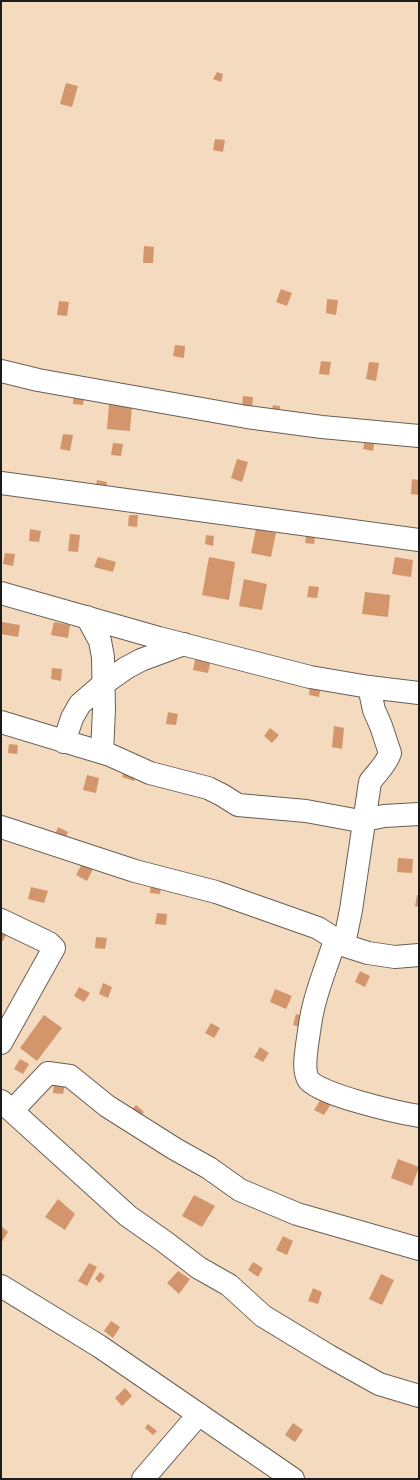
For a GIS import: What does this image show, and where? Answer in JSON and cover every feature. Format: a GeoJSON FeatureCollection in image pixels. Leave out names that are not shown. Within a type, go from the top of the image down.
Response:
{"type":"FeatureCollection","features":[{"type":"Feature","properties":{"kind":"street"},"geometry":{"type":"LineString","coordinates":[[1,371],[38,380],[247,417],[322,427],[419,436]]}},
{"type":"Feature","properties":{"kind":"street"},"geometry":{"type":"LineString","coordinates":[[1,483],[419,540]]}},
{"type":"Feature","properties":{"kind":"street"},"geometry":{"type":"LineString","coordinates":[[1,593],[184,644],[310,677],[369,687],[419,693]]}},
{"type":"Feature","properties":{"kind":"street"},"geometry":{"type":"LineString","coordinates":[[87,617],[100,641],[103,657],[102,685],[104,710],[102,752]]}},
{"type":"Feature","properties":{"kind":"street"},"geometry":{"type":"LineString","coordinates":[[64,742],[72,718],[80,704],[102,685],[126,668],[141,660],[184,644]]}},
{"type":"Feature","properties":{"kind":"street"},"geometry":{"type":"LineString","coordinates":[[369,687],[374,710],[390,753],[384,766],[377,772],[370,782],[351,910],[313,1009],[305,1069],[308,1079],[313,1085],[325,1091],[368,1104],[419,1116]]}},
{"type":"Feature","properties":{"kind":"street"},"geometry":{"type":"LineString","coordinates":[[1,722],[64,742],[110,754],[150,773],[208,788],[238,805],[306,811],[352,821],[364,821],[384,816],[419,814]]}},
{"type":"Feature","properties":{"kind":"street"},"geometry":{"type":"LineString","coordinates":[[1,827],[136,871],[216,892],[318,928],[340,942],[368,953],[395,958],[419,955]]}},
{"type":"Feature","properties":{"kind":"street"},"geometry":{"type":"LineString","coordinates":[[1,920],[49,943],[54,948],[1,1043]]}},
{"type":"Feature","properties":{"kind":"street"},"geometry":{"type":"LineString","coordinates":[[419,1249],[297,1214],[240,1190],[209,1168],[175,1149],[107,1106],[70,1076],[48,1073],[7,1106],[128,1216],[199,1268],[229,1285],[263,1316],[379,1384],[419,1396]]}},
{"type":"Feature","properties":{"kind":"street"},"geometry":{"type":"LineString","coordinates":[[1,1286],[100,1346],[293,1479]]}},
{"type":"Feature","properties":{"kind":"street"},"geometry":{"type":"LineString","coordinates":[[144,1479],[199,1414]]}},
{"type":"Feature","properties":{"kind":"building"},"geometry":{"type":"Polygon","coordinates":[[[217,72],[223,74],[221,82],[213,79],[217,72]]]}},
{"type":"Feature","properties":{"kind":"building"},"geometry":{"type":"Polygon","coordinates":[[[66,83],[78,86],[72,107],[60,104],[66,83]]]}},
{"type":"Feature","properties":{"kind":"building"},"geometry":{"type":"Polygon","coordinates":[[[215,139],[225,140],[223,152],[213,150],[215,139]]]}},
{"type":"Feature","properties":{"kind":"building"},"geometry":{"type":"Polygon","coordinates":[[[144,246],[154,247],[153,263],[143,263],[144,246]]]}},
{"type":"Feature","properties":{"kind":"building"},"geometry":{"type":"Polygon","coordinates":[[[281,289],[292,293],[287,306],[276,302],[281,289]]]}},
{"type":"Feature","properties":{"kind":"building"},"geometry":{"type":"Polygon","coordinates":[[[327,299],[338,300],[336,315],[326,313],[327,299]]]}},
{"type":"Feature","properties":{"kind":"building"},"geometry":{"type":"Polygon","coordinates":[[[59,301],[69,302],[67,316],[57,315],[59,301]]]}},
{"type":"Feature","properties":{"kind":"building"},"geometry":{"type":"Polygon","coordinates":[[[175,345],[185,346],[184,358],[173,356],[175,345]]]}},
{"type":"Feature","properties":{"kind":"building"},"geometry":{"type":"Polygon","coordinates":[[[321,361],[331,362],[329,375],[319,374],[321,361]]]}},
{"type":"Feature","properties":{"kind":"building"},"geometry":{"type":"Polygon","coordinates":[[[369,362],[379,363],[376,381],[366,379],[369,362]]]}},
{"type":"Feature","properties":{"kind":"building"},"geometry":{"type":"Polygon","coordinates":[[[74,392],[85,394],[83,405],[73,404],[74,392]]]}},
{"type":"Feature","properties":{"kind":"building"},"geometry":{"type":"Polygon","coordinates":[[[243,396],[253,397],[252,409],[242,407],[243,396]]]}},
{"type":"Feature","properties":{"kind":"building"},"geometry":{"type":"Polygon","coordinates":[[[109,404],[132,406],[130,431],[107,429],[109,404]]]}},
{"type":"Feature","properties":{"kind":"building"},"geometry":{"type":"Polygon","coordinates":[[[273,405],[280,406],[279,414],[271,412],[273,405]]]}},
{"type":"Feature","properties":{"kind":"building"},"geometry":{"type":"Polygon","coordinates":[[[63,434],[73,435],[70,451],[60,449],[63,434]]]}},
{"type":"Feature","properties":{"kind":"building"},"geometry":{"type":"Polygon","coordinates":[[[365,438],[375,439],[373,451],[363,449],[365,438]]]}},
{"type":"Feature","properties":{"kind":"building"},"geometry":{"type":"Polygon","coordinates":[[[113,443],[123,444],[121,456],[111,455],[113,443]]]}},
{"type":"Feature","properties":{"kind":"building"},"geometry":{"type":"Polygon","coordinates":[[[237,459],[248,462],[242,482],[231,478],[237,459]]]}},
{"type":"Feature","properties":{"kind":"building"},"geometry":{"type":"Polygon","coordinates":[[[412,479],[419,480],[419,495],[411,494],[412,479]]]}},
{"type":"Feature","properties":{"kind":"building"},"geometry":{"type":"Polygon","coordinates":[[[97,480],[107,482],[105,493],[95,492],[97,480]]]}},
{"type":"Feature","properties":{"kind":"building"},"geometry":{"type":"Polygon","coordinates":[[[129,515],[138,515],[137,527],[128,526],[129,515]]]}},
{"type":"Feature","properties":{"kind":"building"},"geometry":{"type":"Polygon","coordinates":[[[30,529],[41,531],[39,542],[29,541],[30,529]]]}},
{"type":"Feature","properties":{"kind":"building"},"geometry":{"type":"Polygon","coordinates":[[[256,529],[276,533],[271,557],[251,553],[256,529]]]}},
{"type":"Feature","properties":{"kind":"building"},"geometry":{"type":"Polygon","coordinates":[[[307,530],[316,531],[314,544],[305,543],[307,530]]]}},
{"type":"Feature","properties":{"kind":"building"},"geometry":{"type":"Polygon","coordinates":[[[70,534],[80,535],[78,552],[68,551],[70,534]]]}},
{"type":"Feature","properties":{"kind":"building"},"geometry":{"type":"Polygon","coordinates":[[[206,535],[214,536],[213,546],[205,544],[206,535]]]}},
{"type":"Feature","properties":{"kind":"building"},"geometry":{"type":"Polygon","coordinates":[[[5,553],[15,554],[13,566],[3,564],[5,553]]]}},
{"type":"Feature","properties":{"kind":"building"},"geometry":{"type":"Polygon","coordinates":[[[98,557],[116,562],[113,572],[94,567],[98,557]]]}},
{"type":"Feature","properties":{"kind":"building"},"geometry":{"type":"Polygon","coordinates":[[[209,557],[235,562],[229,600],[202,595],[209,557]]]}},
{"type":"Feature","properties":{"kind":"building"},"geometry":{"type":"Polygon","coordinates":[[[395,557],[413,560],[411,577],[392,574],[395,557]]]}},
{"type":"Feature","properties":{"kind":"building"},"geometry":{"type":"Polygon","coordinates":[[[244,579],[267,584],[262,610],[239,606],[244,579]]]}},
{"type":"Feature","properties":{"kind":"building"},"geometry":{"type":"Polygon","coordinates":[[[309,586],[319,587],[317,598],[307,597],[309,586]]]}},
{"type":"Feature","properties":{"kind":"building"},"geometry":{"type":"Polygon","coordinates":[[[365,592],[390,595],[388,617],[362,614],[365,592]]]}},
{"type":"Feature","properties":{"kind":"building"},"geometry":{"type":"Polygon","coordinates":[[[2,622],[20,625],[18,637],[1,634],[2,622]]]}},
{"type":"Feature","properties":{"kind":"building"},"geometry":{"type":"Polygon","coordinates":[[[54,622],[70,625],[68,638],[51,635],[54,622]]]}},
{"type":"Feature","properties":{"kind":"building"},"geometry":{"type":"Polygon","coordinates":[[[196,655],[211,659],[208,673],[193,670],[196,655]]]}},
{"type":"Feature","properties":{"kind":"building"},"geometry":{"type":"Polygon","coordinates":[[[52,668],[62,669],[61,681],[51,679],[52,668]]]}},
{"type":"Feature","properties":{"kind":"building"},"geometry":{"type":"Polygon","coordinates":[[[310,684],[321,685],[319,697],[309,695],[310,684]]]}},
{"type":"Feature","properties":{"kind":"building"},"geometry":{"type":"Polygon","coordinates":[[[168,712],[178,714],[176,725],[166,724],[168,712]]]}},
{"type":"Feature","properties":{"kind":"building"},"geometry":{"type":"Polygon","coordinates":[[[334,726],[344,728],[342,749],[332,747],[334,726]]]}},
{"type":"Feature","properties":{"kind":"building"},"geometry":{"type":"Polygon","coordinates":[[[270,728],[279,735],[272,743],[264,736],[270,728]]]}},
{"type":"Feature","properties":{"kind":"building"},"geometry":{"type":"Polygon","coordinates":[[[9,744],[18,745],[17,754],[8,753],[9,744]]]}},
{"type":"Feature","properties":{"kind":"building"},"geometry":{"type":"Polygon","coordinates":[[[125,768],[136,771],[134,781],[122,777],[125,768]]]}},
{"type":"Feature","properties":{"kind":"building"},"geometry":{"type":"Polygon","coordinates":[[[87,775],[99,778],[96,793],[83,790],[87,775]]]}},
{"type":"Feature","properties":{"kind":"building"},"geometry":{"type":"Polygon","coordinates":[[[58,827],[68,832],[63,843],[54,838],[58,827]]]}},
{"type":"Feature","properties":{"kind":"building"},"geometry":{"type":"Polygon","coordinates":[[[398,858],[413,859],[412,873],[397,872],[398,858]]]}},
{"type":"Feature","properties":{"kind":"building"},"geometry":{"type":"Polygon","coordinates":[[[83,862],[94,867],[87,881],[76,875],[83,862]]]}},
{"type":"Feature","properties":{"kind":"building"},"geometry":{"type":"Polygon","coordinates":[[[151,881],[162,883],[160,894],[150,893],[151,881]]]}},
{"type":"Feature","properties":{"kind":"building"},"geometry":{"type":"Polygon","coordinates":[[[31,887],[48,891],[44,903],[28,899],[31,887]]]}},
{"type":"Feature","properties":{"kind":"building"},"geometry":{"type":"Polygon","coordinates":[[[417,895],[419,895],[419,907],[415,906],[417,895]]]}},
{"type":"Feature","properties":{"kind":"building"},"geometry":{"type":"Polygon","coordinates":[[[157,913],[167,914],[166,925],[155,924],[157,913]]]}},
{"type":"Feature","properties":{"kind":"building"},"geometry":{"type":"Polygon","coordinates":[[[1,928],[8,932],[3,941],[1,940],[1,928]]]}},
{"type":"Feature","properties":{"kind":"building"},"geometry":{"type":"Polygon","coordinates":[[[96,937],[107,938],[105,949],[95,948],[96,937]]]}},
{"type":"Feature","properties":{"kind":"building"},"geometry":{"type":"Polygon","coordinates":[[[360,971],[370,976],[365,987],[355,982],[360,971]]]}},
{"type":"Feature","properties":{"kind":"building"},"geometry":{"type":"Polygon","coordinates":[[[103,983],[112,987],[108,998],[99,994],[103,983]]]}},
{"type":"Feature","properties":{"kind":"building"},"geometry":{"type":"Polygon","coordinates":[[[79,987],[90,993],[84,1002],[74,996],[79,987]]]}},
{"type":"Feature","properties":{"kind":"building"},"geometry":{"type":"Polygon","coordinates":[[[275,989],[292,996],[286,1009],[270,1002],[275,989]]]}},
{"type":"Feature","properties":{"kind":"building"},"geometry":{"type":"Polygon","coordinates":[[[296,1014],[306,1017],[303,1028],[293,1025],[296,1014]]]}},
{"type":"Feature","properties":{"kind":"building"},"geometry":{"type":"Polygon","coordinates":[[[44,1015],[62,1028],[37,1061],[20,1048],[44,1015]]]}},
{"type":"Feature","properties":{"kind":"building"},"geometry":{"type":"Polygon","coordinates":[[[211,1023],[220,1028],[214,1038],[205,1033],[211,1023]]]}},
{"type":"Feature","properties":{"kind":"building"},"geometry":{"type":"Polygon","coordinates":[[[260,1047],[269,1053],[263,1062],[254,1057],[260,1047]]]}},
{"type":"Feature","properties":{"kind":"building"},"geometry":{"type":"Polygon","coordinates":[[[20,1059],[29,1064],[23,1074],[14,1069],[20,1059]]]}},
{"type":"Feature","properties":{"kind":"building"},"geometry":{"type":"Polygon","coordinates":[[[54,1082],[65,1083],[63,1094],[53,1093],[54,1082]]]}},
{"type":"Feature","properties":{"kind":"building"},"geometry":{"type":"Polygon","coordinates":[[[321,1099],[331,1104],[324,1115],[314,1110],[321,1099]]]}},
{"type":"Feature","properties":{"kind":"building"},"geometry":{"type":"Polygon","coordinates":[[[136,1105],[144,1112],[136,1121],[128,1114],[136,1105]]]}},
{"type":"Feature","properties":{"kind":"building"},"geometry":{"type":"Polygon","coordinates":[[[398,1159],[419,1167],[412,1186],[391,1178],[398,1159]]]}},
{"type":"Feature","properties":{"kind":"building"},"geometry":{"type":"Polygon","coordinates":[[[194,1195],[215,1206],[202,1227],[182,1216],[194,1195]]]}},
{"type":"Feature","properties":{"kind":"building"},"geometry":{"type":"Polygon","coordinates":[[[58,1199],[75,1214],[65,1230],[45,1217],[58,1199]]]}},
{"type":"Feature","properties":{"kind":"building"},"geometry":{"type":"Polygon","coordinates":[[[1,1226],[8,1232],[1,1243],[1,1226]]]}},
{"type":"Feature","properties":{"kind":"building"},"geometry":{"type":"Polygon","coordinates":[[[283,1236],[293,1241],[287,1255],[276,1250],[283,1236]]]}},
{"type":"Feature","properties":{"kind":"building"},"geometry":{"type":"Polygon","coordinates":[[[253,1262],[263,1268],[258,1277],[248,1270],[253,1262]]]}},
{"type":"Feature","properties":{"kind":"building"},"geometry":{"type":"Polygon","coordinates":[[[89,1263],[97,1267],[87,1286],[78,1281],[89,1263]]]}},
{"type":"Feature","properties":{"kind":"building"},"geometry":{"type":"Polygon","coordinates":[[[178,1271],[190,1279],[179,1294],[167,1283],[178,1271]]]}},
{"type":"Feature","properties":{"kind":"building"},"geometry":{"type":"Polygon","coordinates":[[[100,1272],[105,1276],[100,1283],[95,1279],[100,1272]]]}},
{"type":"Feature","properties":{"kind":"building"},"geometry":{"type":"Polygon","coordinates":[[[381,1274],[394,1280],[382,1305],[369,1299],[381,1274]]]}},
{"type":"Feature","properties":{"kind":"building"},"geometry":{"type":"Polygon","coordinates":[[[313,1288],[322,1292],[318,1304],[308,1301],[313,1288]]]}},
{"type":"Feature","properties":{"kind":"building"},"geometry":{"type":"Polygon","coordinates":[[[111,1321],[120,1327],[113,1338],[104,1331],[111,1321]]]}},
{"type":"Feature","properties":{"kind":"building"},"geometry":{"type":"Polygon","coordinates":[[[125,1388],[132,1396],[122,1406],[115,1398],[125,1388]]]}},
{"type":"Feature","properties":{"kind":"building"},"geometry":{"type":"Polygon","coordinates":[[[293,1423],[303,1430],[295,1442],[285,1435],[293,1423]]]}},
{"type":"Feature","properties":{"kind":"building"},"geometry":{"type":"Polygon","coordinates":[[[148,1424],[157,1431],[153,1435],[145,1428],[148,1424]]]}}]}
